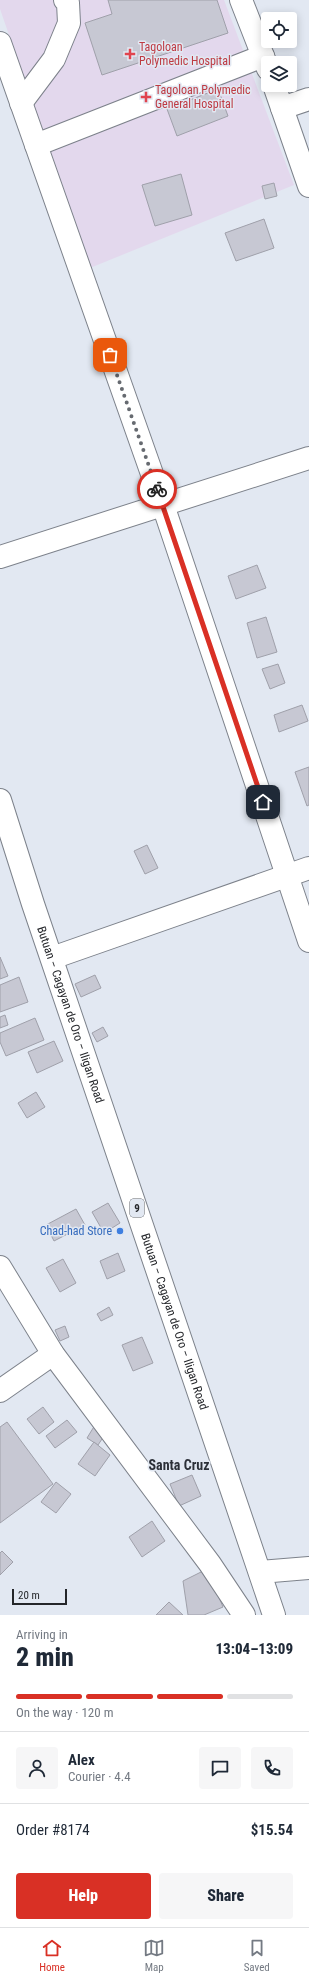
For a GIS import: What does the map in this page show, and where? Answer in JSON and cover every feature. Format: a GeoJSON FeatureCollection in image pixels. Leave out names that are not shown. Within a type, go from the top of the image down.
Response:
{"type":"FeatureCollection","features":[{"type":"Feature","properties":{"kind":"main road"},"geometry":{"type":"LineString","coordinates":[[21,103],[54,59],[69,23],[68,3],[65,0]]}},
{"type":"Feature","properties":{"kind":"main road"},"geometry":{"type":"LineString","coordinates":[[241,0],[262,56]]}},
{"type":"Feature","properties":{"kind":"main road"},"geometry":{"type":"LineString","coordinates":[[0,43],[163,505],[309,941]]}},
{"type":"Feature","properties":{"kind":"main road"},"geometry":{"type":"LineString","coordinates":[[36,145],[261,64]]}},
{"type":"Feature","properties":{"kind":"main road"},"geometry":{"type":"LineString","coordinates":[[276,92],[309,186]]}},
{"type":"Feature","properties":{"kind":"main road"},"geometry":{"type":"LineString","coordinates":[[282,108],[309,99]]}},
{"type":"Feature","properties":{"kind":"main road"},"geometry":{"type":"LineString","coordinates":[[0,557],[309,458]]}},
{"type":"Feature","properties":{"kind":"main road","name":"Butuan – Cagayan de Oro – Iligan Road"},"geometry":{"type":"LineString","coordinates":[[0,800],[260,1572],[270,1613]]}},
{"type":"Feature","properties":{"kind":"main road"},"geometry":{"type":"LineString","coordinates":[[52,958],[309,868]]}},
{"type":"Feature","properties":{"kind":"main road"},"geometry":{"type":"LineString","coordinates":[[0,1267],[53,1354],[210,1564],[244,1615]]}},
{"type":"Feature","properties":{"kind":"main road"},"geometry":{"type":"LineString","coordinates":[[0,1391],[53,1354]]}},
{"type":"Feature","properties":{"kind":"main road"},"geometry":{"type":"LineString","coordinates":[[260,1572],[309,1568]]}},
{"type":"Feature","properties":{"kind":"shaded area","name":"Tagoloan Polymedic General Hospital"},"geometry":{"type":"Polygon","coordinates":[[[0,0],[224,0],[294,185],[90,268],[0,9],[0,0]]]}},
{"type":"Feature","properties":{"kind":"building","name":"Tagoloan Polymedic Hospital"},"geometry":{"type":"Polygon","coordinates":[[[108,0],[217,0],[228,33],[102,75],[85,23],[112,14],[108,0]]]}},
{"type":"Feature","properties":{"kind":"building"},"geometry":{"type":"Polygon","coordinates":[[[218,89],[228,116],[177,136],[167,109],[218,89]]]}},
{"type":"Feature","properties":{"kind":"building"},"geometry":{"type":"Polygon","coordinates":[[[181,174],[192,215],[155,226],[142,185],[181,174]]]}},
{"type":"Feature","properties":{"kind":"building"},"geometry":{"type":"Polygon","coordinates":[[[274,183],[277,196],[265,199],[262,186],[274,183]]]}},
{"type":"Feature","properties":{"kind":"building"},"geometry":{"type":"Polygon","coordinates":[[[264,219],[274,248],[236,261],[225,233],[264,219]]]}},
{"type":"Feature","properties":{"kind":"building"},"geometry":{"type":"Polygon","coordinates":[[[257,565],[266,588],[236,599],[228,576],[257,565]]]}},
{"type":"Feature","properties":{"kind":"building"},"geometry":{"type":"Polygon","coordinates":[[[266,617],[277,652],[257,658],[247,623],[266,617]]]}},
{"type":"Feature","properties":{"kind":"building"},"geometry":{"type":"Polygon","coordinates":[[[278,664],[285,683],[270,689],[262,669],[278,664]]]}},
{"type":"Feature","properties":{"kind":"building"},"geometry":{"type":"Polygon","coordinates":[[[302,705],[308,721],[279,732],[274,715],[302,705]]]}},
{"type":"Feature","properties":{"kind":"building"},"geometry":{"type":"Polygon","coordinates":[[[309,767],[309,805],[307,806],[295,772],[309,767]]]}},
{"type":"Feature","properties":{"kind":"building"},"geometry":{"type":"Polygon","coordinates":[[[147,845],[158,868],[145,874],[134,851],[147,845]]]}},
{"type":"Feature","properties":{"kind":"building"},"geometry":{"type":"Polygon","coordinates":[[[0,957],[8,976],[0,979],[0,957]]]}},
{"type":"Feature","properties":{"kind":"building"},"geometry":{"type":"Polygon","coordinates":[[[95,975],[101,988],[81,997],[75,984],[95,975]]]}},
{"type":"Feature","properties":{"kind":"building"},"geometry":{"type":"Polygon","coordinates":[[[19,977],[28,1002],[0,1012],[0,985],[19,977]]]}},
{"type":"Feature","properties":{"kind":"building"},"geometry":{"type":"Polygon","coordinates":[[[5,1015],[8,1025],[0,1028],[0,1017],[5,1015]]]}},
{"type":"Feature","properties":{"kind":"building"},"geometry":{"type":"Polygon","coordinates":[[[35,1018],[44,1040],[6,1056],[0,1042],[0,1033],[35,1018]]]}},
{"type":"Feature","properties":{"kind":"building"},"geometry":{"type":"Polygon","coordinates":[[[103,1027],[108,1036],[97,1042],[92,1033],[103,1027]]]}},
{"type":"Feature","properties":{"kind":"building"},"geometry":{"type":"Polygon","coordinates":[[[54,1041],[63,1061],[37,1073],[28,1052],[54,1041]]]}},
{"type":"Feature","properties":{"kind":"building"},"geometry":{"type":"Polygon","coordinates":[[[36,1092],[45,1107],[27,1118],[18,1103],[36,1092]]]}},
{"type":"Feature","properties":{"kind":"building"},"geometry":{"type":"Polygon","coordinates":[[[108,1203],[120,1223],[104,1233],[92,1212],[108,1203]]]}},
{"type":"Feature","properties":{"kind":"building"},"geometry":{"type":"Polygon","coordinates":[[[76,1209],[85,1225],[54,1241],[46,1225],[76,1209]]]}},
{"type":"Feature","properties":{"kind":"building"},"geometry":{"type":"Polygon","coordinates":[[[118,1253],[125,1271],[107,1279],[100,1261],[118,1253]]]}},
{"type":"Feature","properties":{"kind":"building"},"geometry":{"type":"Polygon","coordinates":[[[63,1259],[76,1283],[60,1292],[46,1268],[63,1259]]]}},
{"type":"Feature","properties":{"kind":"building"},"geometry":{"type":"Polygon","coordinates":[[[109,1307],[113,1315],[101,1321],[97,1314],[109,1307]]]}},
{"type":"Feature","properties":{"kind":"building"},"geometry":{"type":"Polygon","coordinates":[[[65,1326],[69,1337],[60,1341],[55,1330],[65,1326]]]}},
{"type":"Feature","properties":{"kind":"building"},"geometry":{"type":"Polygon","coordinates":[[[142,1337],[153,1363],[133,1371],[122,1345],[142,1337]]]}},
{"type":"Feature","properties":{"kind":"building"},"geometry":{"type":"Polygon","coordinates":[[[43,1407],[54,1422],[39,1434],[27,1419],[43,1407]]]}},
{"type":"Feature","properties":{"kind":"building"},"geometry":{"type":"Polygon","coordinates":[[[67,1420],[77,1432],[55,1448],[46,1436],[67,1420]]]}},
{"type":"Feature","properties":{"kind":"building"},"geometry":{"type":"Polygon","coordinates":[[[7,1422],[53,1484],[0,1523],[0,1427],[7,1422]]]}},
{"type":"Feature","properties":{"kind":"building"},"geometry":{"type":"Polygon","coordinates":[[[95,1425],[106,1433],[98,1445],[87,1438],[95,1425]]]}},
{"type":"Feature","properties":{"kind":"building"},"geometry":{"type":"Polygon","coordinates":[[[94,1442],[110,1455],[95,1476],[78,1464],[94,1442]]]}},
{"type":"Feature","properties":{"kind":"building"},"geometry":{"type":"Polygon","coordinates":[[[192,1475],[201,1496],[179,1506],[170,1484],[192,1475]]]}},
{"type":"Feature","properties":{"kind":"building"},"geometry":{"type":"Polygon","coordinates":[[[56,1482],[71,1494],[56,1513],[41,1502],[56,1482]]]}},
{"type":"Feature","properties":{"kind":"building"},"geometry":{"type":"Polygon","coordinates":[[[152,1521],[165,1541],[142,1557],[129,1537],[152,1521]]]}},
{"type":"Feature","properties":{"kind":"building"},"geometry":{"type":"Polygon","coordinates":[[[2,1551],[13,1562],[0,1575],[0,1553],[2,1551]]]}},
{"type":"Feature","properties":{"kind":"building"},"geometry":{"type":"Polygon","coordinates":[[[207,1569],[223,1607],[204,1615],[188,1615],[183,1581],[207,1569]]]}},
{"type":"Feature","properties":{"kind":"building"},"geometry":{"type":"Polygon","coordinates":[[[169,1602],[183,1615],[156,1615],[169,1602]]]}},
{"type":"Feature","properties":{"kind":"way so far"},"geometry":{"type":"LineString","coordinates":[[110,355],[157,489]]}},
{"type":"Feature","properties":{"kind":"place","name":"Tagoloan Polymedic Hospital"},"geometry":{"type":"Point","coordinates":[130,54]}},
{"type":"Feature","properties":{"kind":"place","name":"Tagoloan Polymedic General Hospital"},"geometry":{"type":"Point","coordinates":[146,97]}},
{"type":"Feature","properties":{"kind":"place","name":"Chad-had Store"},"geometry":{"type":"Point","coordinates":[120,1231]}},
{"type":"Feature","properties":{"kind":"district","name":"Santa Cruz"},"geometry":{"type":"Point","coordinates":[179,1465]}},
{"type":"Feature","properties":{"kind":"route"},"geometry":{"type":"LineString","coordinates":[[157,489],[263,802]]}}]}
